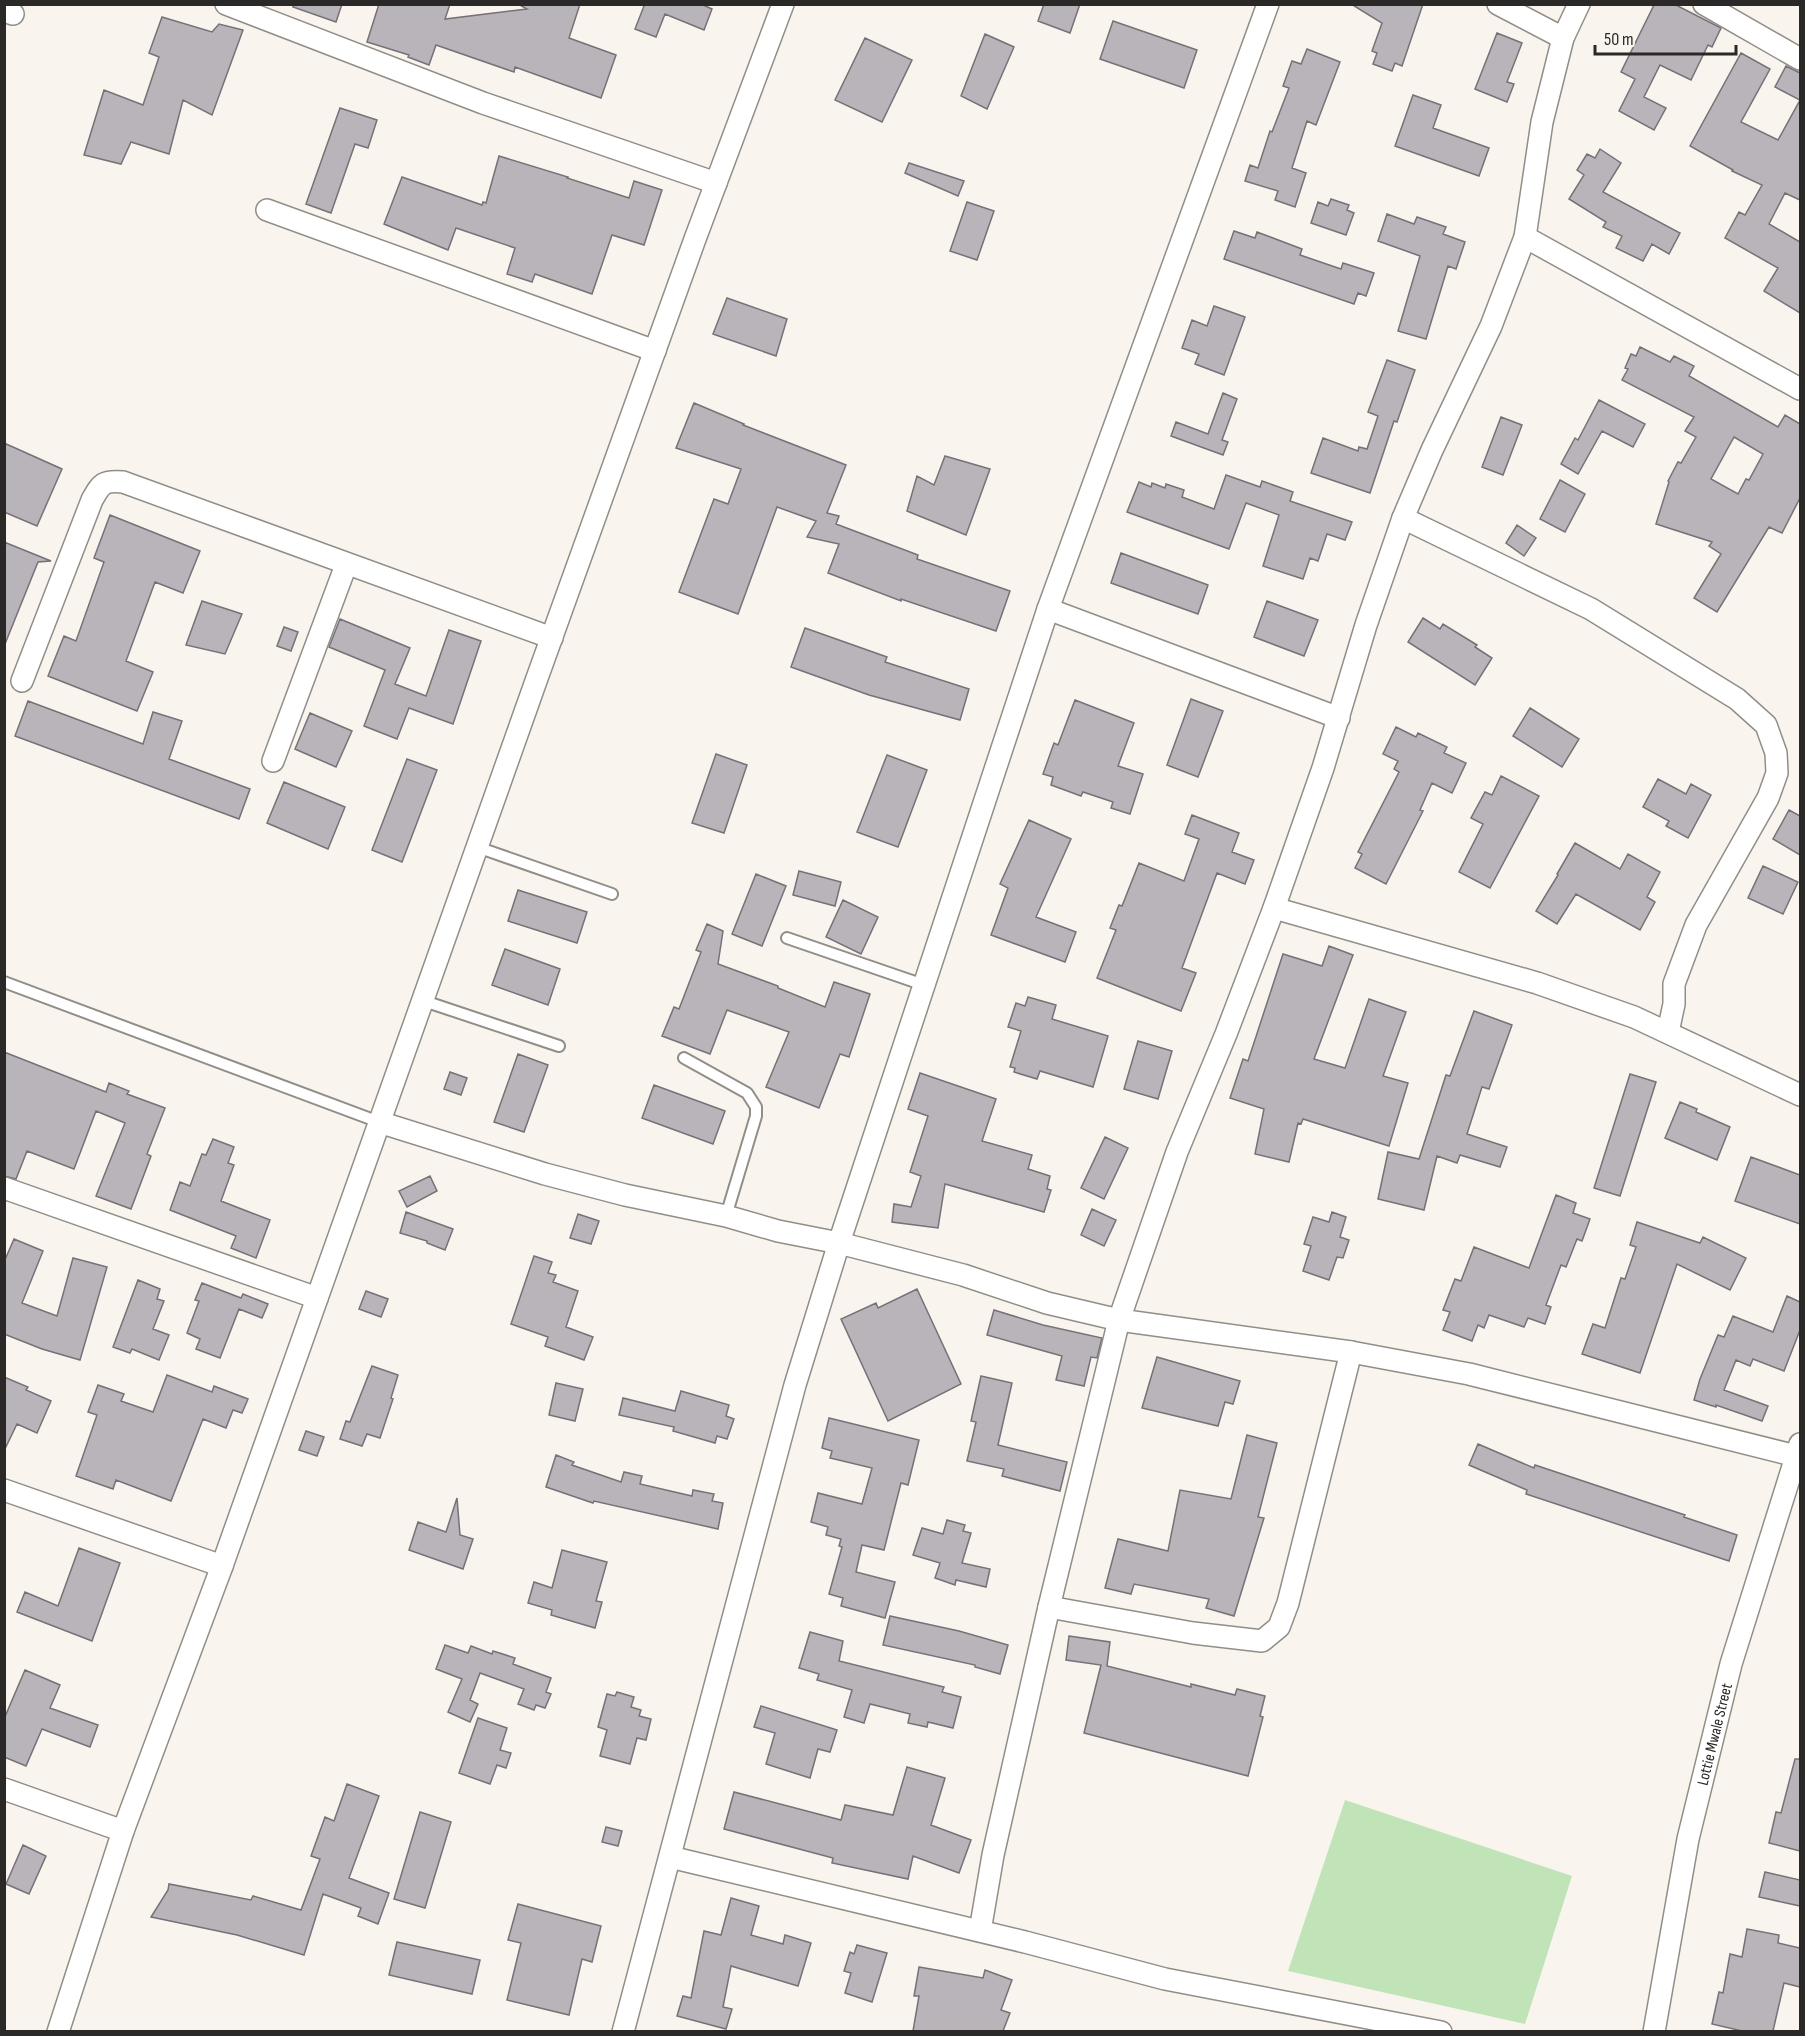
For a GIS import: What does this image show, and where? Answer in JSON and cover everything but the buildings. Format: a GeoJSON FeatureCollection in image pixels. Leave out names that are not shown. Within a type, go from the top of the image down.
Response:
{"type":"FeatureCollection","features":[{"type":"Feature","properties":{"kind":"street"},"geometry":{"type":"LineString","coordinates":[[226,4],[483,104],[716,183]]}},
{"type":"Feature","properties":{"kind":"street"},"geometry":{"type":"LineString","coordinates":[[58,2031],[123,1831],[222,1566],[655,351],[783,4]]}},
{"type":"Feature","properties":{"kind":"street"},"geometry":{"type":"LineString","coordinates":[[623,2031],[795,1385],[1048,609],[1268,4]]}},
{"type":"Feature","properties":{"kind":"street"},"geometry":{"type":"LineString","coordinates":[[1498,4],[1563,38]]}},
{"type":"Feature","properties":{"kind":"street"},"geometry":{"type":"LineString","coordinates":[[980,1931],[993,1855],[1049,1607],[1119,1320],[1155,1222],[1177,1152],[1226,1034],[1274,908],[1339,718],[1366,625],[1403,518],[1432,450],[1491,326],[1525,237],[1542,122],[1563,38],[1579,4]]}},
{"type":"Feature","properties":{"kind":"street"},"geometry":{"type":"LineString","coordinates":[[1704,4],[1800,59]]}},
{"type":"Feature","properties":{"kind":"street"},"geometry":{"type":"LineString","coordinates":[[267,210],[655,351]]}},
{"type":"Feature","properties":{"kind":"street"},"geometry":{"type":"LineString","coordinates":[[1525,237],[1800,389]]}},
{"type":"Feature","properties":{"kind":"street"},"geometry":{"type":"LineString","coordinates":[[22,681],[92,500],[100,486],[110,480],[123,482],[552,638]]}},
{"type":"Feature","properties":{"kind":"street"},"geometry":{"type":"LineString","coordinates":[[1403,518],[1591,609],[1737,699],[1766,725],[1776,753],[1777,773],[1768,798],[1696,925],[1674,984],[1674,1004],[1668,1032]]}},
{"type":"Feature","properties":{"kind":"street"},"geometry":{"type":"LineString","coordinates":[[273,762],[346,565]]}},
{"type":"Feature","properties":{"kind":"street"},"geometry":{"type":"LineString","coordinates":[[1048,609],[1339,718]]}},
{"type":"Feature","properties":{"kind":"street"},"geometry":{"type":"LineString","coordinates":[[1274,908],[1537,983],[1634,1017],[1800,1095]]}},
{"type":"Feature","properties":{"kind":"street"},"geometry":{"type":"LineString","coordinates":[[380,1122],[545,1174],[963,1275],[1047,1303],[1119,1320],[1352,1352],[1469,1374],[1799,1452]]}},
{"type":"Feature","properties":{"kind":"street"},"geometry":{"type":"LineString","coordinates":[[4,1188],[317,1298]]}},
{"type":"Feature","properties":{"kind":"street"},"geometry":{"type":"LineString","coordinates":[[1049,1607],[1193,1633],[1262,1641],[1279,1627],[1288,1603],[1352,1352]]}},
{"type":"Feature","properties":{"kind":"street","name":"Lottie Mwale Street"},"geometry":{"type":"LineString","coordinates":[[1654,2031],[1688,1839],[1725,1687],[1799,1452]]}},
{"type":"Feature","properties":{"kind":"street"},"geometry":{"type":"LineString","coordinates":[[4,1490],[222,1566]]}},
{"type":"Feature","properties":{"kind":"street"},"geometry":{"type":"LineString","coordinates":[[4,1790],[123,1831]]}},
{"type":"Feature","properties":{"kind":"street"},"geometry":{"type":"LineString","coordinates":[[670,1857],[980,1931],[1165,1979],[1441,2031]]}},
{"type":"Feature","properties":{"kind":"lane"},"geometry":{"type":"LineString","coordinates":[[477,847],[612,894]]}},
{"type":"Feature","properties":{"kind":"lane"},"geometry":{"type":"LineString","coordinates":[[788,939],[924,985]]}},
{"type":"Feature","properties":{"kind":"lane"},"geometry":{"type":"LineString","coordinates":[[4,982],[380,1122]]}},
{"type":"Feature","properties":{"kind":"lane"},"geometry":{"type":"LineString","coordinates":[[424,1001],[559,1046]]}},
{"type":"Feature","properties":{"kind":"lane"},"geometry":{"type":"LineString","coordinates":[[684,1058],[747,1093],[756,1107],[756,1116],[726,1216]]}},
{"type":"Feature","properties":{"kind":"green space"},"geometry":{"type":"Polygon","coordinates":[[[1345,1800],[1572,1876],[1525,2024],[1288,1971],[1345,1800]]]}}]}
